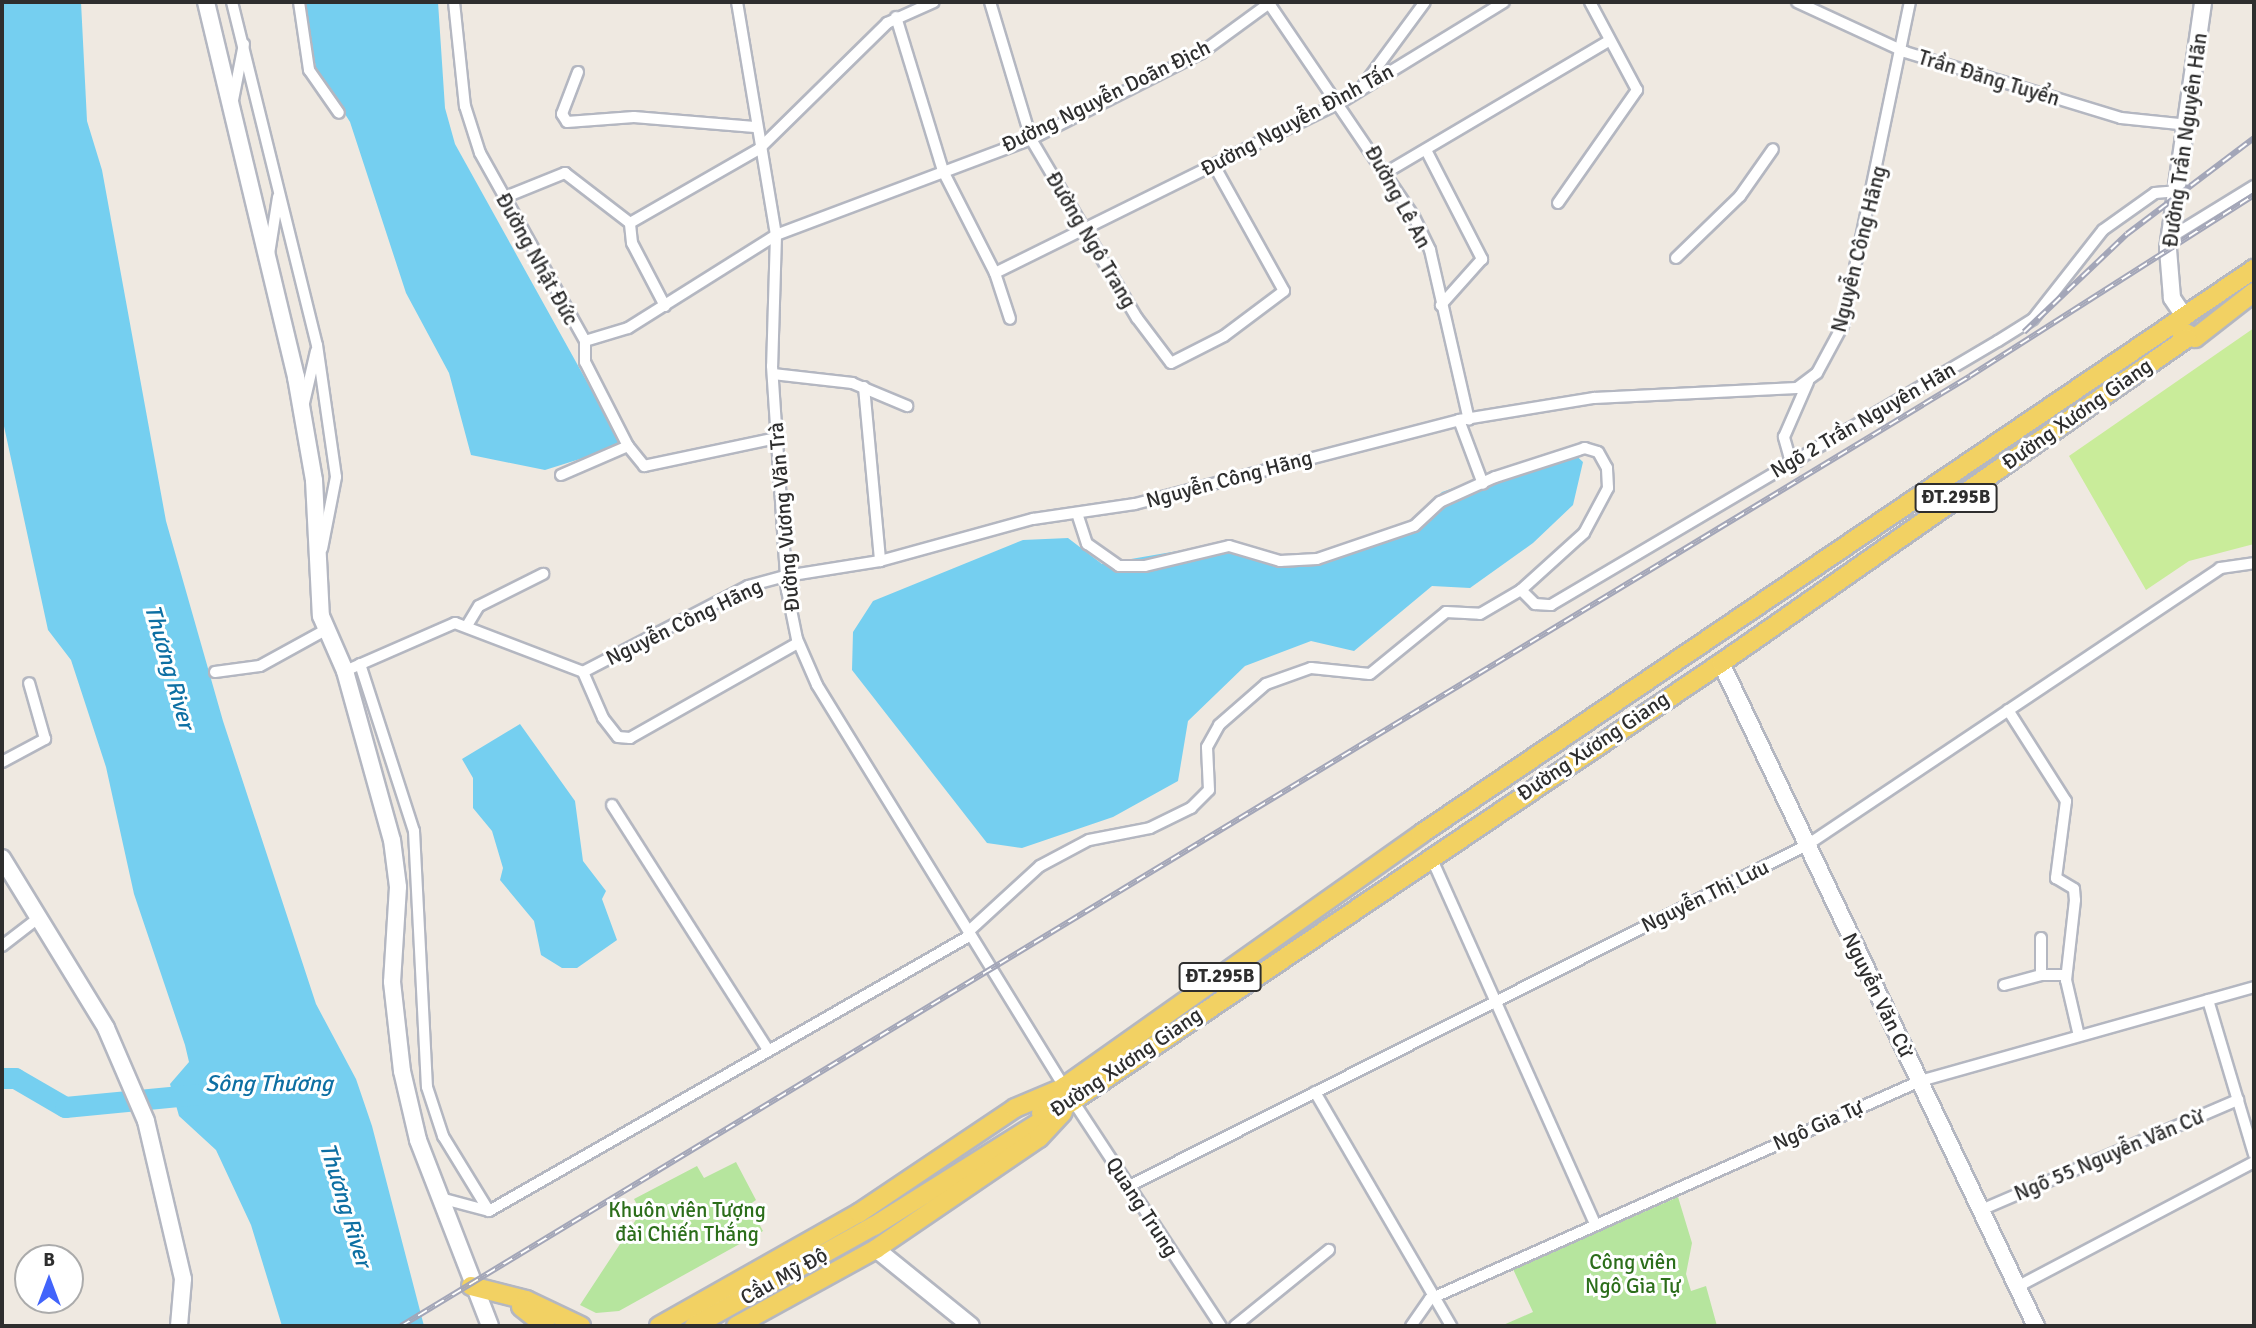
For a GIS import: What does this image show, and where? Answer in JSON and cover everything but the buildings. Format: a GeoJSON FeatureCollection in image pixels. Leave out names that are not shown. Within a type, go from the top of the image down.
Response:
{"type":"FeatureCollection","features":[{"type":"Feature","properties":{"kind":"main road","name":"Đường Xương Giang"},"geometry":{"type":"LineString","coordinates":[[1068,1094],[1720,662],[2254,269]]}},
{"type":"Feature","properties":{"kind":"main road"},"geometry":{"type":"LineString","coordinates":[[2185,322],[2204,328],[2254,292]]}},
{"type":"Feature","properties":{"kind":"main road","name":"Đường Xương Giang"},"geometry":{"type":"LineString","coordinates":[[874,1226],[1032,1123],[1422,836],[2185,322]]}},
{"type":"Feature","properties":{"kind":"main road"},"geometry":{"type":"LineString","coordinates":[[1708,642],[1726,646],[1720,662]]}},
{"type":"Feature","properties":{"kind":"main road"},"geometry":{"type":"LineString","coordinates":[[1422,836],[1417,852],[1432,855]]}},
{"type":"Feature","properties":{"kind":"main road"},"geometry":{"type":"LineString","coordinates":[[736,1326],[876,1248],[1039,1138],[1068,1094]]}},
{"type":"Feature","properties":{"kind":"main road"},"geometry":{"type":"LineString","coordinates":[[659,1326],[859,1213],[1015,1108],[1068,1094]]}},
{"type":"Feature","properties":{"kind":"main road","name":"Cầu Mỹ Độ"},"geometry":{"type":"LineString","coordinates":[[694,1326],[874,1226]]}},
{"type":"Feature","properties":{"kind":"main road"},"geometry":{"type":"LineString","coordinates":[[471,1286],[494,1290],[581,1326]]}},
{"type":"Feature","properties":{"kind":"main road"},"geometry":{"type":"LineString","coordinates":[[494,1290],[545,1326]]}},
{"type":"Feature","properties":{"kind":"street"},"geometry":{"type":"LineString","coordinates":[[206,2],[233,100],[301,412],[320,555]]}},
{"type":"Feature","properties":{"kind":"street"},"geometry":{"type":"LineString","coordinates":[[232,2],[244,41],[317,345],[336,477],[320,555],[318,590],[327,629],[345,671],[392,840],[398,887],[392,982],[402,1071],[440,1198],[471,1286],[490,1326]]}},
{"type":"Feature","properties":{"kind":"street"},"geometry":{"type":"LineString","coordinates":[[299,2],[309,70],[339,113]]}},
{"type":"Feature","properties":{"kind":"street","name":"Đường Nhật Đức"},"geometry":{"type":"LineString","coordinates":[[454,2],[469,124],[503,198],[585,341],[605,339],[665,306],[776,235]]}},
{"type":"Feature","properties":{"kind":"street","name":"Đường Vương Văn Trà"},"geometry":{"type":"LineString","coordinates":[[737,2],[755,127],[776,235],[773,374],[786,576],[798,643],[1068,1094]]}},
{"type":"Feature","properties":{"kind":"street"},"geometry":{"type":"LineString","coordinates":[[630,223],[759,149],[896,17],[934,2]]}},
{"type":"Feature","properties":{"kind":"street","name":"Đường Ngô Trang"},"geometry":{"type":"LineString","coordinates":[[990,2],[1031,139],[1161,355],[1179,364],[1281,300],[1284,291],[1214,165]]}},
{"type":"Feature","properties":{"kind":"street"},"geometry":{"type":"LineString","coordinates":[[1359,91],[1425,2]]}},
{"type":"Feature","properties":{"kind":"street","name":"Đường Nguyễn Đình Tấn"},"geometry":{"type":"LineString","coordinates":[[995,273],[1341,102],[1504,2]]}},
{"type":"Feature","properties":{"kind":"street"},"geometry":{"type":"LineString","coordinates":[[1558,203],[1637,90],[1608,42],[1590,2]]}},
{"type":"Feature","properties":{"kind":"street","name":"Trần Đăng Tuyển"},"geometry":{"type":"LineString","coordinates":[[1797,2],[1905,52],[2121,118],[2189,125]]}},
{"type":"Feature","properties":{"kind":"street","name":"Nguyễn Công Hãng"},"geometry":{"type":"LineString","coordinates":[[468,624],[583,672],[748,586],[786,576],[880,561],[1034,519],[1135,505],[1464,420],[1594,398],[1774,394],[1809,379],[1833,350],[1843,325],[1905,52],[1910,2]]}},
{"type":"Feature","properties":{"kind":"street","name":"Đường Trần Nguyên Hãn"},"geometry":{"type":"LineString","coordinates":[[2185,322],[2172,298],[2171,237],[2189,125],[2203,2]]}},
{"type":"Feature","properties":{"kind":"street","name":"Đường Nguyễn Doãn Địch"},"geometry":{"type":"LineString","coordinates":[[776,235],[1031,139],[1200,53],[1269,3]]}},
{"type":"Feature","properties":{"kind":"street","name":"Đường Lê An"},"geometry":{"type":"LineString","coordinates":[[1269,3],[1341,102],[1387,172],[1430,250],[1464,420],[1483,484]]}},
{"type":"Feature","properties":{"kind":"street"},"geometry":{"type":"LineString","coordinates":[[896,17],[943,171],[995,273],[1010,319]]}},
{"type":"Feature","properties":{"kind":"street"},"geometry":{"type":"LineString","coordinates":[[233,100],[244,41]]}},
{"type":"Feature","properties":{"kind":"street"},"geometry":{"type":"LineString","coordinates":[[1387,172],[1608,42]]}},
{"type":"Feature","properties":{"kind":"street"},"geometry":{"type":"LineString","coordinates":[[578,72],[562,114],[567,122],[634,117],[755,127]]}},
{"type":"Feature","properties":{"kind":"street"},"geometry":{"type":"LineString","coordinates":[[1676,258],[1740,196],[1773,149]]}},
{"type":"Feature","properties":{"kind":"street"},"geometry":{"type":"LineString","coordinates":[[1426,150],[1482,258],[1441,305]]}},
{"type":"Feature","properties":{"kind":"street"},"geometry":{"type":"LineString","coordinates":[[503,198],[565,173],[630,223],[632,243],[665,306]]}},
{"type":"Feature","properties":{"kind":"street"},"geometry":{"type":"LineString","coordinates":[[2171,237],[2254,186]]}},
{"type":"Feature","properties":{"kind":"street"},"geometry":{"type":"LineString","coordinates":[[269,257],[279,187]]}},
{"type":"Feature","properties":{"kind":"street","name":"Ngõ 2 Trần Nguyên Hãn"},"geometry":{"type":"LineString","coordinates":[[1521,590],[1535,604],[1550,605],[1798,461],[2033,318],[2103,230],[2155,193],[2178,191]]}},
{"type":"Feature","properties":{"kind":"street"},"geometry":{"type":"LineString","coordinates":[[585,341],[585,362],[628,446],[644,466],[777,439]]}},
{"type":"Feature","properties":{"kind":"street"},"geometry":{"type":"LineString","coordinates":[[301,412],[317,345]]}},
{"type":"Feature","properties":{"kind":"street"},"geometry":{"type":"LineString","coordinates":[[773,374],[813,374],[864,387],[907,406]]}},
{"type":"Feature","properties":{"kind":"street"},"geometry":{"type":"LineString","coordinates":[[1798,461],[1789,455],[1784,437],[1809,379]]}},
{"type":"Feature","properties":{"kind":"street"},"geometry":{"type":"LineString","coordinates":[[864,387],[880,561]]}},
{"type":"Feature","properties":{"kind":"street"},"geometry":{"type":"LineString","coordinates":[[561,475],[628,446]]}},
{"type":"Feature","properties":{"kind":"street"},"geometry":{"type":"LineString","coordinates":[[440,1198],[489,1211],[970,933],[1040,866],[1089,840],[1150,828],[1191,808],[1209,790],[1207,747],[1219,725],[1266,684],[1311,668],[1370,674],[1446,612],[1480,614],[1521,590],[1584,533],[1608,488],[1607,468],[1598,452],[1585,448],[1440,502],[1414,526],[1317,559],[1280,561],[1229,546],[1145,566],[1119,566],[1087,544],[1077,514]]}},
{"type":"Feature","properties":{"kind":"street","name":"Nguyễn Thị Lưu"},"geometry":{"type":"LineString","coordinates":[[1129,1186],[1494,1000],[1807,845],[2220,568],[2254,563]]}},
{"type":"Feature","properties":{"kind":"street"},"geometry":{"type":"LineString","coordinates":[[345,671],[441,627],[468,624],[479,606],[543,574]]}},
{"type":"Feature","properties":{"kind":"street"},"geometry":{"type":"LineString","coordinates":[[215,672],[260,666],[327,629]]}},
{"type":"Feature","properties":{"kind":"street"},"geometry":{"type":"LineString","coordinates":[[583,672],[603,718],[623,739],[798,643]]}},
{"type":"Feature","properties":{"kind":"street","name":"Nguyễn Văn Cừ"},"geometry":{"type":"LineString","coordinates":[[1720,662],[2036,1326]]}},
{"type":"Feature","properties":{"kind":"street"},"geometry":{"type":"LineString","coordinates":[[360,664],[414,831],[427,1087],[443,1136],[489,1211]]}},
{"type":"Feature","properties":{"kind":"street"},"geometry":{"type":"LineString","coordinates":[[2,762],[45,738],[29,683]]}},
{"type":"Feature","properties":{"kind":"street"},"geometry":{"type":"LineString","coordinates":[[2008,710],[2066,801],[2056,877],[2074,889],[2066,975],[2079,1036]]}},
{"type":"Feature","properties":{"kind":"street"},"geometry":{"type":"LineString","coordinates":[[612,805],[767,1048]]}},
{"type":"Feature","properties":{"kind":"street"},"geometry":{"type":"LineString","coordinates":[[1432,855],[1595,1223]]}},
{"type":"Feature","properties":{"kind":"street"},"geometry":{"type":"LineString","coordinates":[[2,858],[106,1028],[146,1121],[183,1279],[179,1326]]}},
{"type":"Feature","properties":{"kind":"street"},"geometry":{"type":"LineString","coordinates":[[2,946],[37,919]]}},
{"type":"Feature","properties":{"kind":"street"},"geometry":{"type":"LineString","coordinates":[[2041,937],[2041,975]]}},
{"type":"Feature","properties":{"kind":"street"},"geometry":{"type":"LineString","coordinates":[[2004,985],[2041,975],[2066,975]]}},
{"type":"Feature","properties":{"kind":"street","name":"Ngô Gia Tự"},"geometry":{"type":"LineString","coordinates":[[1430,1299],[1595,1223],[1920,1081],[2254,987]]}},
{"type":"Feature","properties":{"kind":"street"},"geometry":{"type":"LineString","coordinates":[[2208,1000],[2254,1154]]}},
{"type":"Feature","properties":{"kind":"street"},"geometry":{"type":"LineString","coordinates":[[1315,1091],[1430,1299],[1451,1326]]}},
{"type":"Feature","properties":{"kind":"street","name":"Quang Trung"},"geometry":{"type":"LineString","coordinates":[[1068,1094],[1221,1326]]}},
{"type":"Feature","properties":{"kind":"street","name":"Ngõ 55 Nguyễn Văn Cừ"},"geometry":{"type":"LineString","coordinates":[[1981,1210],[2238,1100]]}},
{"type":"Feature","properties":{"kind":"street"},"geometry":{"type":"LineString","coordinates":[[2017,1287],[2254,1162]]}},
{"type":"Feature","properties":{"kind":"street"},"geometry":{"type":"LineString","coordinates":[[876,1248],[971,1326]]}},
{"type":"Feature","properties":{"kind":"street"},"geometry":{"type":"LineString","coordinates":[[1235,1326],[1329,1250]]}},
{"type":"Feature","properties":{"kind":"street"},"geometry":{"type":"LineString","coordinates":[[1411,1326],[1430,1299]]}},
{"type":"Feature","properties":{"kind":"green space"},"geometry":{"type":"Polygon","coordinates":[[[2254,328],[2254,544],[2189,561],[2146,590],[2069,456],[2254,328]]]}},
{"type":"Feature","properties":{"kind":"green space","name":"Khuôn viên Tượng đài Chiến Thắng"},"geometry":{"type":"Polygon","coordinates":[[[736,1162],[756,1200],[749,1205],[763,1231],[619,1311],[596,1313],[580,1305],[641,1212],[634,1199],[697,1166],[704,1178],[736,1162]]]}},
{"type":"Feature","properties":{"kind":"green space","name":"Công viên Ngô Gia Tự"},"geometry":{"type":"Polygon","coordinates":[[[1678,1197],[1692,1243],[1686,1274],[1691,1291],[1706,1286],[1717,1326],[1501,1326],[1533,1312],[1513,1269],[1678,1197]]]}},
{"type":"Feature","properties":{"kind":"water","name":"Sông Thương"},"geometry":{"type":"Polygon","coordinates":[[[2,2],[81,2],[87,121],[102,170],[166,521],[223,721],[316,1004],[356,1079],[372,1126],[424,1326],[282,1326],[251,1225],[216,1150],[179,1116],[170,1084],[189,1062],[185,1045],[134,894],[106,767],[71,660],[48,630],[2,417],[2,2]]]}},
{"type":"Feature","properties":{"kind":"water"},"geometry":{"type":"Polygon","coordinates":[[[304,2],[438,2],[445,108],[455,144],[621,443],[615,448],[545,470],[471,455],[449,373],[406,293],[350,122],[316,68],[304,2]]]}},
{"type":"Feature","properties":{"kind":"water"},"geometry":{"type":"Polygon","coordinates":[[[1568,448],[1583,462],[1573,505],[1533,543],[1470,588],[1432,586],[1354,651],[1311,641],[1245,666],[1188,721],[1178,781],[1113,817],[1022,848],[987,843],[852,670],[853,632],[873,601],[1023,540],[1068,538],[1102,564],[1218,544],[1282,562],[1387,533],[1411,522],[1442,492],[1568,448]]]}},
{"type":"Feature","properties":{"kind":"water"},"geometry":{"type":"Polygon","coordinates":[[[520,724],[575,801],[583,861],[606,891],[602,899],[617,940],[577,968],[562,968],[541,955],[534,921],[500,880],[503,868],[492,831],[473,808],[473,778],[462,759],[520,724]]]}},
{"type":"Feature","properties":{"kind":"waterway"},"geometry":{"type":"LineString","coordinates":[[2,1078],[15,1078],[65,1107],[201,1094]]}},
{"type":"Feature","properties":{"kind":"railway"},"geometry":{"type":"LineString","coordinates":[[2024,332],[2127,234],[2254,138]]}},
{"type":"Feature","properties":{"kind":"railway"},"geometry":{"type":"LineString","coordinates":[[401,1326],[1970,376],[2254,195]]}},
{"type":"Feature","properties":{"kind":"water label","name":"Thương River"},"geometry":{"type":"Point","coordinates":[169,667]}},
{"type":"Feature","properties":{"kind":"water label","name":"Thương River"},"geometry":{"type":"Point","coordinates":[345,1205]}}]}
